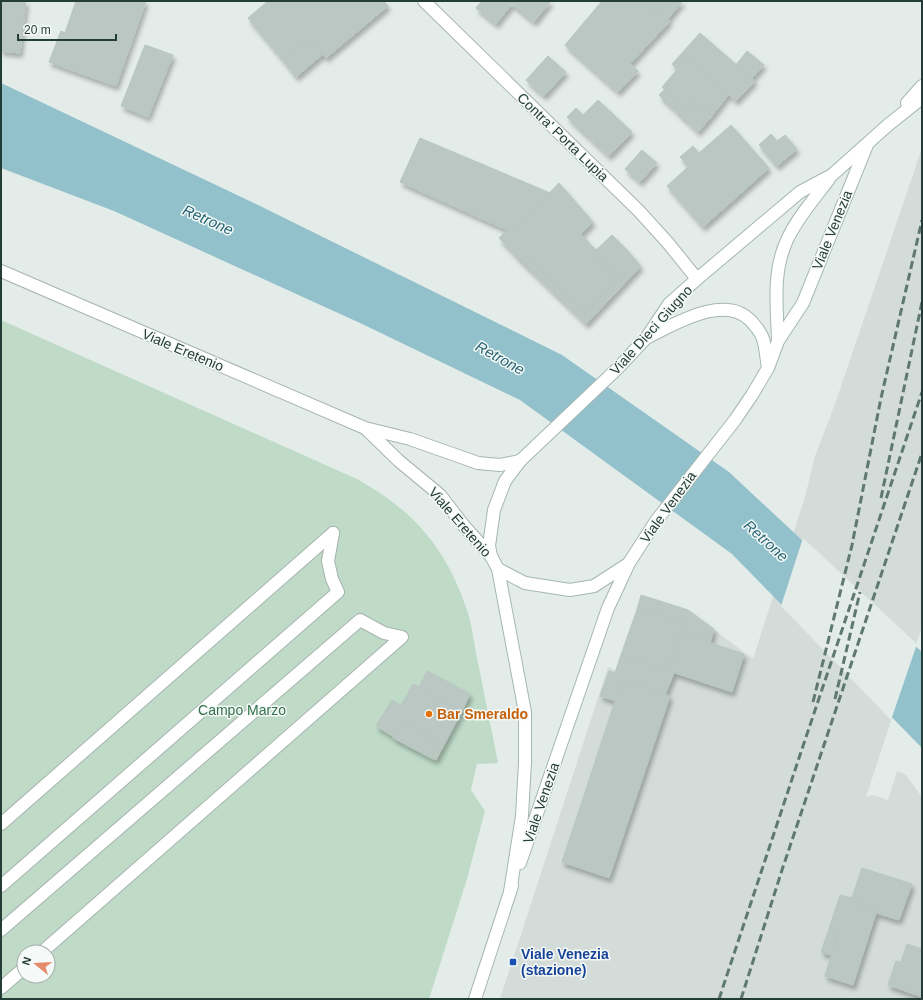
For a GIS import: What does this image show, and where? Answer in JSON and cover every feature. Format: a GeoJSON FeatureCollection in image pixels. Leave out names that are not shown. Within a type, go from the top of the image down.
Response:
{"type":"FeatureCollection","features":[{"type":"Feature","properties":{"kind":"street","name":"Contra' Porta Lupia"},"geometry":{"type":"LineString","coordinates":[[424,1],[639,211],[668,242],[697,279]]}},
{"type":"Feature","properties":{"kind":"street","name":"Viale Dieci Giugno"},"geometry":{"type":"LineString","coordinates":[[491,556],[489,546],[494,510],[505,481],[520,461],[618,368],[647,337],[669,304],[800,192],[832,174],[868,143],[888,124],[922,86]]}},
{"type":"Feature","properties":{"kind":"street","name":"Viale Dieci Giugno"},"geometry":{"type":"LineString","coordinates":[[888,124],[922,98]]}},
{"type":"Feature","properties":{"kind":"street","name":"Viale Venezia"},"geometry":{"type":"LineString","coordinates":[[475,999],[510,892],[608,608],[629,563],[656,521],[735,420],[752,396],[768,368],[778,341],[802,302],[868,143]]}},
{"type":"Feature","properties":{"kind":"street","name":"Viale Dieci Giugno"},"geometry":{"type":"LineString","coordinates":[[778,341],[776,299],[777,278],[786,240],[832,174]]}},
{"type":"Feature","properties":{"kind":"street","name":"Viale Eretenio"},"geometry":{"type":"LineString","coordinates":[[1,271],[365,428],[410,439],[478,463],[500,465],[520,461]]}},
{"type":"Feature","properties":{"kind":"street"},"geometry":{"type":"LineString","coordinates":[[647,337],[688,317],[716,310],[735,312],[748,318],[758,329],[763,340],[768,368]]}},
{"type":"Feature","properties":{"kind":"street","name":"Viale Eretenio"},"geometry":{"type":"LineString","coordinates":[[365,428],[399,461],[440,495],[464,526],[491,556],[498,569]]}},
{"type":"Feature","properties":{"kind":"street"},"geometry":{"type":"LineString","coordinates":[[1,824],[333,533],[328,560],[332,579],[338,592],[1,886]]}},
{"type":"Feature","properties":{"kind":"street"},"geometry":{"type":"LineString","coordinates":[[498,569],[525,583],[570,590],[594,586],[629,563]]}},
{"type":"Feature","properties":{"kind":"street","name":"Viale Venezia"},"geometry":{"type":"LineString","coordinates":[[498,569],[525,712],[525,762],[522,816],[510,892]]}},
{"type":"Feature","properties":{"kind":"street"},"geometry":{"type":"LineString","coordinates":[[1,930],[360,620],[384,632],[402,637],[51,944]]}},
{"type":"Feature","properties":{"kind":"street"},"geometry":{"type":"LineString","coordinates":[[1,988],[16,975]]}},
{"type":"Feature","properties":{"kind":"shaded area"},"geometry":{"type":"Polygon","coordinates":[[[922,148],[922,627],[866,797],[873,795],[888,800],[897,771],[906,775],[922,797],[922,999],[500,999],[608,667],[616,670],[641,595],[688,610],[753,659],[805,497],[815,456],[835,404],[922,148]]]}},
{"type":"Feature","properties":{"kind":"green space","name":"Campo Marzo"},"geometry":{"type":"Polygon","coordinates":[[[1,320],[357,479],[378,492],[413,519],[427,534],[439,551],[460,590],[468,613],[498,763],[477,764],[471,790],[485,811],[467,879],[429,999],[1,999],[1,320]]]}},
{"type":"Feature","properties":{"kind":"water","name":"Retrone"},"geometry":{"type":"Polygon","coordinates":[[[1,83],[256,204],[562,355],[729,472],[922,652],[922,748],[732,554],[520,400],[360,323],[114,211],[1,168],[1,83]]]}},
{"type":"Feature","properties":{"kind":"pier"},"geometry":{"type":"Polygon","coordinates":[[[803,538],[917,644],[891,720],[781,606],[803,538]]]}},
{"type":"Feature","properties":{"kind":"building"},"geometry":{"type":"Polygon","coordinates":[[[1,1],[26,1],[20,53],[1,51],[1,1]]]}},
{"type":"Feature","properties":{"kind":"building"},"geometry":{"type":"Polygon","coordinates":[[[76,1],[146,1],[116,86],[49,62],[61,31],[65,33],[76,1]]]}},
{"type":"Feature","properties":{"kind":"building"},"geometry":{"type":"Polygon","coordinates":[[[268,1],[384,1],[388,6],[326,58],[310,39],[283,60],[248,18],[268,1]]]}},
{"type":"Feature","properties":{"kind":"building"},"geometry":{"type":"Polygon","coordinates":[[[482,1],[508,1],[512,4],[496,24],[476,8],[482,1]]]}},
{"type":"Feature","properties":{"kind":"building"},"geometry":{"type":"Polygon","coordinates":[[[508,1],[551,1],[534,22],[508,1]]]}},
{"type":"Feature","properties":{"kind":"building"},"geometry":{"type":"Polygon","coordinates":[[[602,1],[643,1],[666,21],[668,19],[670,21],[630,64],[638,71],[618,92],[565,45],[602,1]]]}},
{"type":"Feature","properties":{"kind":"building"},"geometry":{"type":"Polygon","coordinates":[[[643,1],[683,1],[666,21],[643,1]]]}},
{"type":"Feature","properties":{"kind":"building"},"geometry":{"type":"Polygon","coordinates":[[[700,33],[755,81],[736,101],[682,53],[700,33]]]}},
{"type":"Feature","properties":{"kind":"building"},"geometry":{"type":"Polygon","coordinates":[[[310,39],[323,54],[296,77],[283,60],[310,39]]]}},
{"type":"Feature","properties":{"kind":"building"},"geometry":{"type":"Polygon","coordinates":[[[145,45],[173,55],[148,117],[121,106],[145,45]]]}},
{"type":"Feature","properties":{"kind":"building"},"geometry":{"type":"Polygon","coordinates":[[[747,51],[764,65],[752,78],[736,65],[747,51]]]}},
{"type":"Feature","properties":{"kind":"building"},"geometry":{"type":"Polygon","coordinates":[[[682,53],[687,58],[677,70],[672,64],[682,53]]]}},
{"type":"Feature","properties":{"kind":"building"},"geometry":{"type":"Polygon","coordinates":[[[548,56],[566,72],[544,96],[526,80],[548,56]]]}},
{"type":"Feature","properties":{"kind":"building"},"geometry":{"type":"Polygon","coordinates":[[[687,58],[729,94],[712,116],[695,101],[687,110],[662,87],[687,58]]]}},
{"type":"Feature","properties":{"kind":"building"},"geometry":{"type":"Polygon","coordinates":[[[664,90],[687,110],[695,101],[712,116],[698,132],[659,95],[664,90]]]}},
{"type":"Feature","properties":{"kind":"building"},"geometry":{"type":"Polygon","coordinates":[[[598,100],[632,132],[609,156],[567,117],[576,108],[583,115],[598,100]]]}},
{"type":"Feature","properties":{"kind":"building"},"geometry":{"type":"Polygon","coordinates":[[[731,125],[769,168],[703,227],[667,186],[689,166],[680,157],[693,146],[699,153],[731,125]]]}},
{"type":"Feature","properties":{"kind":"building"},"geometry":{"type":"Polygon","coordinates":[[[771,134],[777,141],[785,135],[797,149],[777,166],[759,145],[771,134]]]}},
{"type":"Feature","properties":{"kind":"building"},"geometry":{"type":"Polygon","coordinates":[[[420,138],[550,193],[514,230],[511,226],[507,230],[400,182],[420,138]]]}},
{"type":"Feature","properties":{"kind":"building"},"geometry":{"type":"Polygon","coordinates":[[[642,150],[657,163],[640,182],[625,169],[642,150]]]}},
{"type":"Feature","properties":{"kind":"building"},"geometry":{"type":"Polygon","coordinates":[[[559,183],[593,222],[581,234],[602,257],[598,261],[616,281],[585,313],[526,256],[521,261],[499,238],[511,226],[514,230],[559,183]]]}},
{"type":"Feature","properties":{"kind":"building"},"geometry":{"type":"Polygon","coordinates":[[[612,235],[627,250],[609,268],[600,259],[602,257],[595,251],[612,235]]]}},
{"type":"Feature","properties":{"kind":"building"},"geometry":{"type":"Polygon","coordinates":[[[627,250],[641,266],[624,284],[609,268],[627,250]]]}},
{"type":"Feature","properties":{"kind":"building"},"geometry":{"type":"Polygon","coordinates":[[[526,256],[585,313],[616,281],[598,261],[600,259],[624,284],[586,324],[521,261],[526,256]]]}},
{"type":"Feature","properties":{"kind":"building"},"geometry":{"type":"Polygon","coordinates":[[[641,595],[688,610],[714,629],[710,643],[680,633],[684,622],[638,607],[641,595]]]}},
{"type":"Feature","properties":{"kind":"building"},"geometry":{"type":"Polygon","coordinates":[[[638,607],[684,622],[669,671],[621,655],[638,607]]]}},
{"type":"Feature","properties":{"kind":"building"},"geometry":{"type":"Polygon","coordinates":[[[680,633],[744,654],[732,692],[669,671],[680,633]]]}},
{"type":"Feature","properties":{"kind":"building"},"geometry":{"type":"Polygon","coordinates":[[[621,655],[674,673],[665,695],[622,680],[615,701],[600,696],[609,671],[615,673],[621,655]]]}},
{"type":"Feature","properties":{"kind":"building"},"geometry":{"type":"Polygon","coordinates":[[[427,671],[470,694],[462,711],[419,687],[427,671]]]}},
{"type":"Feature","properties":{"kind":"building"},"geometry":{"type":"Polygon","coordinates":[[[622,680],[670,696],[609,878],[562,862],[622,680]]]}},
{"type":"Feature","properties":{"kind":"building"},"geometry":{"type":"Polygon","coordinates":[[[413,684],[462,711],[436,760],[431,758],[439,742],[402,722],[394,737],[376,726],[392,700],[401,706],[413,684]]]}},
{"type":"Feature","properties":{"kind":"building"},"geometry":{"type":"Polygon","coordinates":[[[402,722],[439,742],[431,758],[393,738],[402,722]]]}},
{"type":"Feature","properties":{"kind":"building"},"geometry":{"type":"Polygon","coordinates":[[[862,868],[912,884],[899,920],[876,913],[877,910],[851,901],[862,868]]]}},
{"type":"Feature","properties":{"kind":"building"},"geometry":{"type":"Polygon","coordinates":[[[840,895],[852,898],[851,901],[877,910],[853,985],[825,976],[838,934],[828,932],[840,895]]]}},
{"type":"Feature","properties":{"kind":"building"},"geometry":{"type":"Polygon","coordinates":[[[828,932],[838,934],[831,955],[821,952],[828,932]]]}},
{"type":"Feature","properties":{"kind":"building"},"geometry":{"type":"Polygon","coordinates":[[[907,944],[922,949],[922,997],[888,985],[896,961],[901,962],[907,944]]]}},
{"type":"Feature","properties":{"kind":"railway"},"geometry":{"type":"LineString","coordinates":[[813,702],[852,545],[881,398],[922,220]]}},
{"type":"Feature","properties":{"kind":"railway"},"geometry":{"type":"LineString","coordinates":[[881,498],[922,302]]}},
{"type":"Feature","properties":{"kind":"railway"},"geometry":{"type":"LineString","coordinates":[[719,999],[922,392]]}},
{"type":"Feature","properties":{"kind":"railway"},"geometry":{"type":"LineString","coordinates":[[741,999],[782,870],[922,453]]}},
{"type":"Feature","properties":{"kind":"railway"},"geometry":{"type":"LineString","coordinates":[[835,699],[860,592]]}},
{"type":"Feature","properties":{"kind":"place","name":"Bar Smeraldo"},"geometry":{"type":"Point","coordinates":[429,714]}},
{"type":"Feature","properties":{"kind":"place","name":"Viale Venezia (stazione)"},"geometry":{"type":"Point","coordinates":[513,962]}}]}
